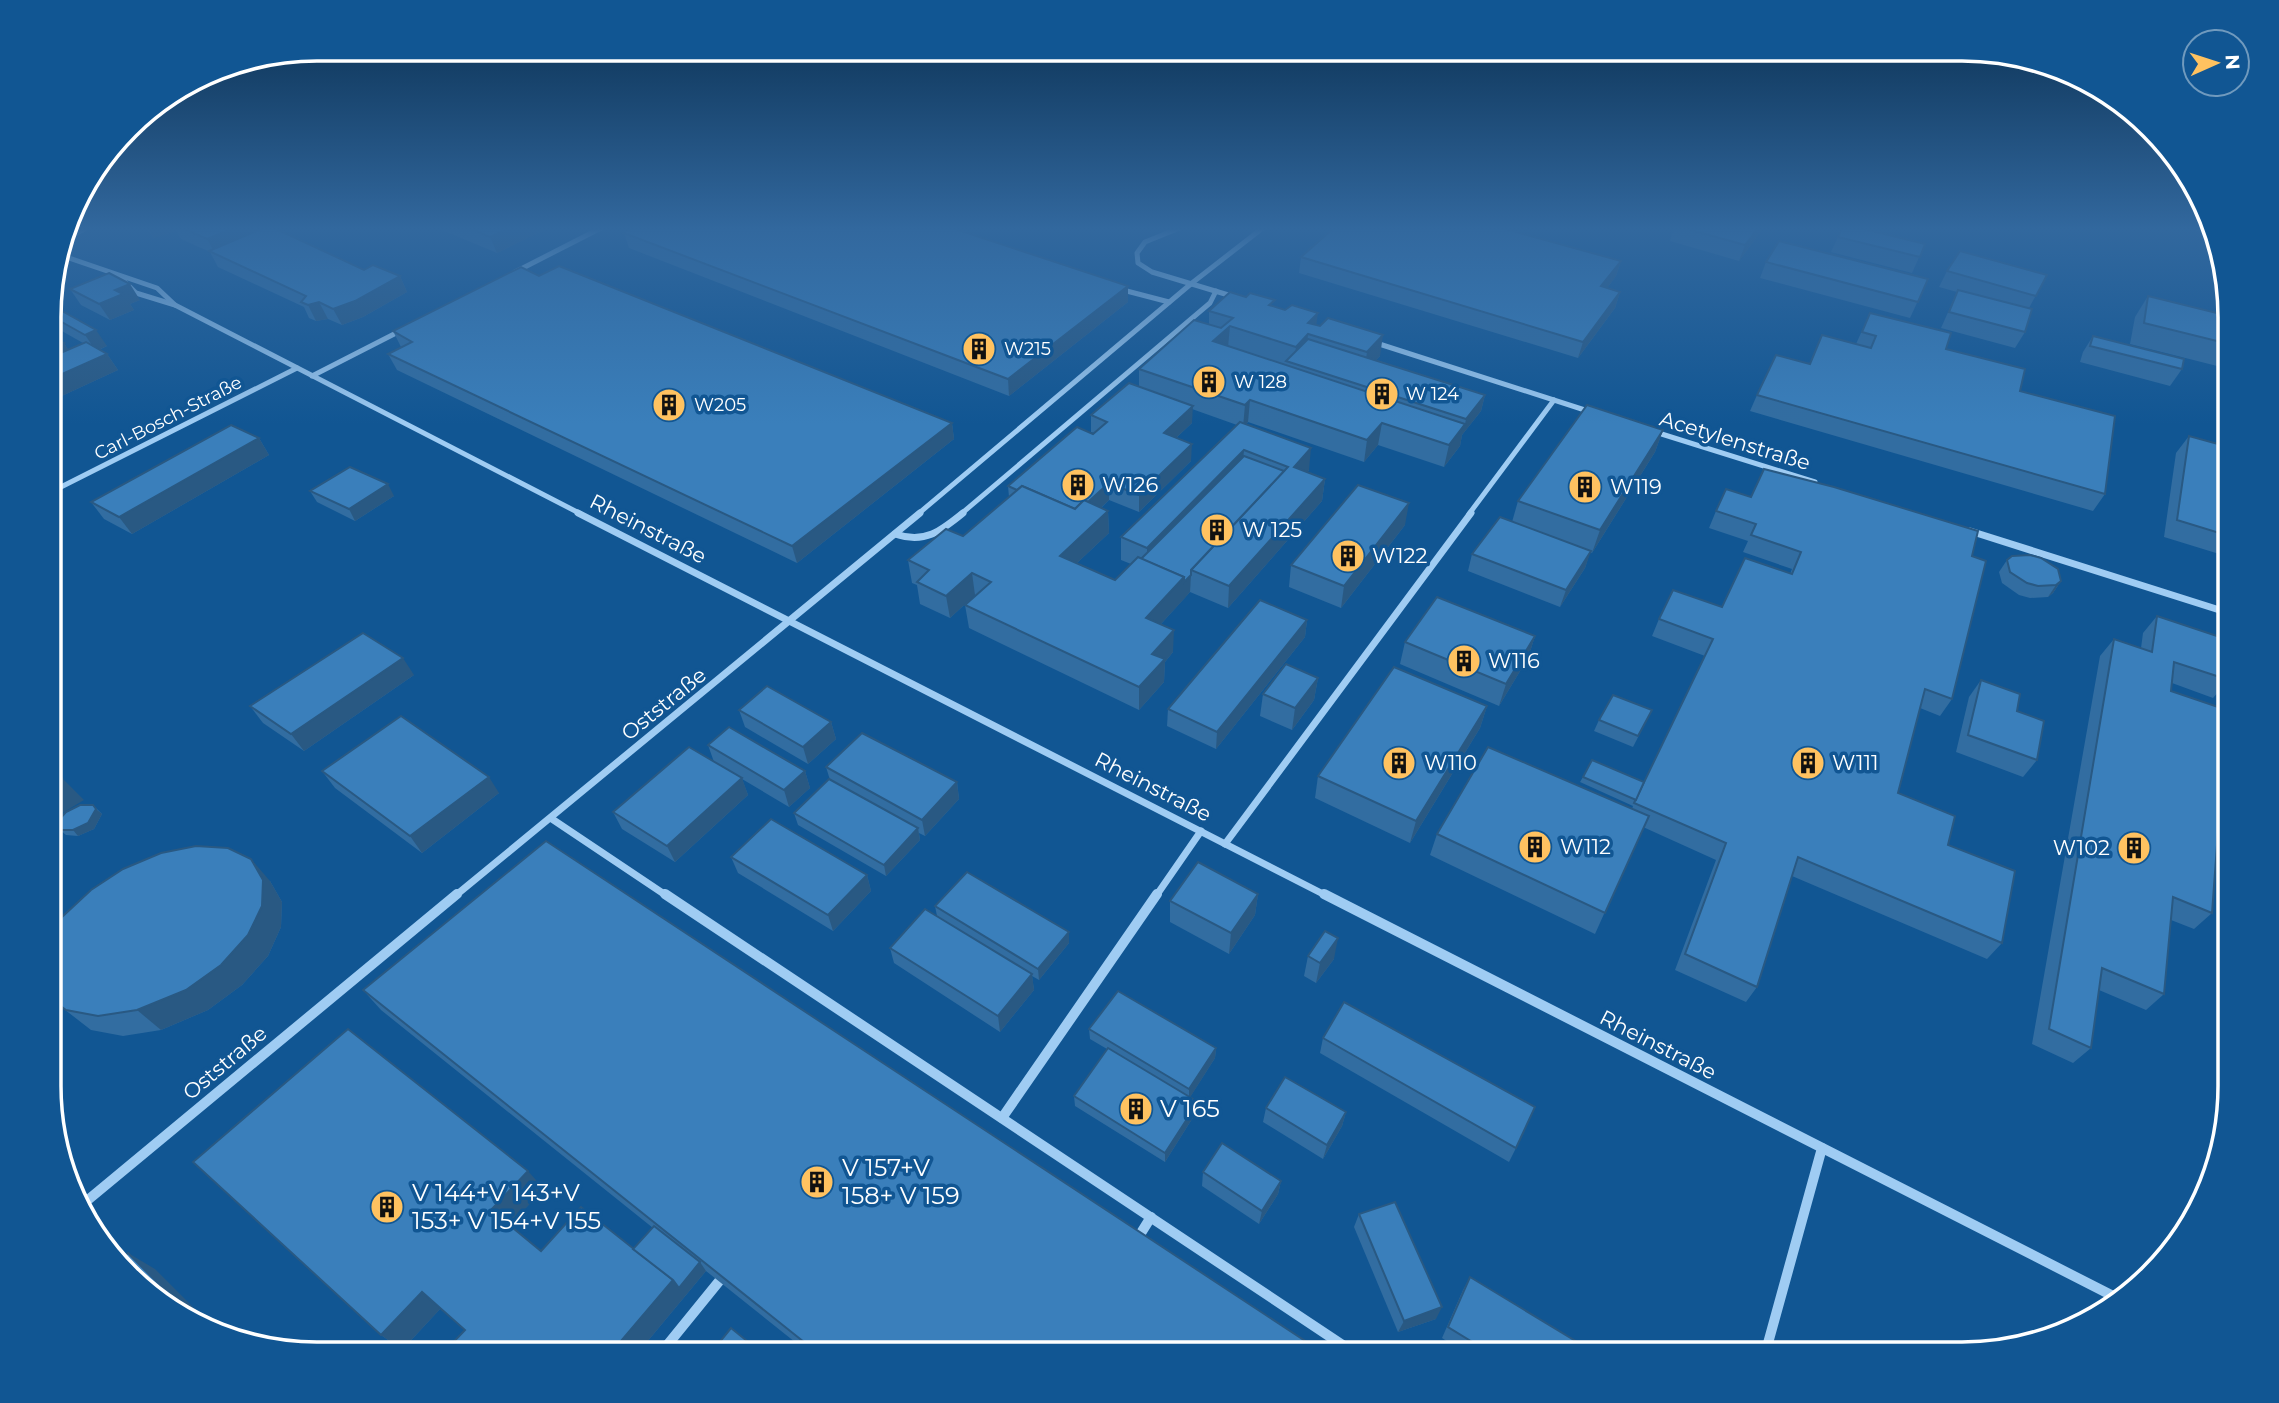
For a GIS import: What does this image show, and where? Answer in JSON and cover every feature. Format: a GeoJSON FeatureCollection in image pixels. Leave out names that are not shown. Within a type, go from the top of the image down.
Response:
{"type":"FeatureCollection","features":[{"type":"Feature","properties":{"kind":"street","name":"Rheinstraße"},"geometry":{"type":"LineString","coordinates":[[137,292],[155,301],[175,305],[790,622],[2110,1295]]}},
{"type":"Feature","properties":{"kind":"street","name":"Rheinstraße"},"geometry":{"type":"LineString","coordinates":[[165,292],[175,305]]}},
{"type":"Feature","properties":{"kind":"street"},"geometry":{"type":"LineString","coordinates":[[1131,292],[1169,302]]}},
{"type":"Feature","properties":{"kind":"street","name":"Oststraße"},"geometry":{"type":"LineString","coordinates":[[88,1200],[790,622],[1181,292]]}},
{"type":"Feature","properties":{"kind":"street"},"geometry":{"type":"LineString","coordinates":[[895,534],[910,539],[924,539],[939,533],[1210,303],[1215,292]]}},
{"type":"Feature","properties":{"kind":"street"},"geometry":{"type":"LineString","coordinates":[[1223,292],[1242,299]]}},
{"type":"Feature","properties":{"kind":"street"},"geometry":{"type":"LineString","coordinates":[[312,376],[406,327]]}},
{"type":"Feature","properties":{"kind":"street"},"geometry":{"type":"LineString","coordinates":[[1372,341],[1604,416]]}},
{"type":"Feature","properties":{"kind":"street","name":"Carl-Bosch-Straße"},"geometry":{"type":"LineString","coordinates":[[61,487],[298,368]]}},
{"type":"Feature","properties":{"kind":"street"},"geometry":{"type":"LineString","coordinates":[[1225,844],[1554,400]]}},
{"type":"Feature","properties":{"kind":"street","name":"Acetylenstraße"},"geometry":{"type":"LineString","coordinates":[[1642,428],[1826,486]]}},
{"type":"Feature","properties":{"kind":"street"},"geometry":{"type":"LineString","coordinates":[[1958,527],[2218,609]]}},
{"type":"Feature","properties":{"kind":"street"},"geometry":{"type":"LineString","coordinates":[[552,819],[1338,1342]]}},
{"type":"Feature","properties":{"kind":"street"},"geometry":{"type":"LineString","coordinates":[[1002,1118],[1201,831]]}},
{"type":"Feature","properties":{"kind":"street"},"geometry":{"type":"LineString","coordinates":[[1768,1342],[1822,1147]]}},
{"type":"Feature","properties":{"kind":"street"},"geometry":{"type":"LineString","coordinates":[[1130,1251],[1151,1217]]}},
{"type":"Feature","properties":{"kind":"street"},"geometry":{"type":"LineString","coordinates":[[715,1265],[736,1282]]}},
{"type":"Feature","properties":{"kind":"street"},"geometry":{"type":"LineString","coordinates":[[670,1342],[725,1274]]}},
{"type":"Feature","properties":{"kind":"building"},"geometry":{"type":"Polygon","coordinates":[[[77,292],[123,294],[99,304],[77,292]]]}},
{"type":"Feature","properties":{"kind":"building"},"geometry":{"type":"Polygon","coordinates":[[[298,292],[370,292],[333,309],[319,302],[308,305],[301,302],[306,296],[298,292]]]}},
{"type":"Feature","properties":{"kind":"building","name":"W205"},"geometry":{"type":"Polygon","coordinates":[[[470,292],[625,292],[952,423],[792,546],[388,354],[412,342],[393,331],[470,292]]]}},
{"type":"Feature","properties":{"kind":"building"},"geometry":{"type":"Polygon","coordinates":[[[780,292],[1120,292],[1008,379],[780,292]]]}},
{"type":"Feature","properties":{"kind":"building"},"geometry":{"type":"Polygon","coordinates":[[[1229,292],[1246,297],[1250,293],[1275,300],[1269,305],[1285,310],[1292,305],[1318,313],[1308,323],[1320,326],[1328,318],[1383,335],[1367,352],[1308,334],[1296,347],[1230,326],[1213,341],[1465,424],[1449,445],[1382,423],[1367,440],[1250,400],[1245,405],[1139,369],[1194,320],[1221,328],[1233,318],[1209,311],[1229,292]]]}},
{"type":"Feature","properties":{"kind":"building"},"geometry":{"type":"Polygon","coordinates":[[[1419,292],[1620,292],[1583,342],[1419,292]]]}},
{"type":"Feature","properties":{"kind":"building"},"geometry":{"type":"Polygon","coordinates":[[[1882,292],[1922,292],[1918,302],[1882,292]]]}},
{"type":"Feature","properties":{"kind":"building"},"geometry":{"type":"Polygon","coordinates":[[[1957,292],[1968,292],[2032,309],[2025,332],[1949,312],[1957,292]]]}},
{"type":"Feature","properties":{"kind":"building"},"geometry":{"type":"Polygon","coordinates":[[[2148,296],[2218,313],[2218,341],[2144,323],[2148,296]]]}},
{"type":"Feature","properties":{"kind":"building"},"geometry":{"type":"Polygon","coordinates":[[[61,311],[96,330],[85,335],[61,322],[61,311]]]}},
{"type":"Feature","properties":{"kind":"building"},"geometry":{"type":"Polygon","coordinates":[[[1870,313],[1951,333],[1946,349],[2025,369],[2020,391],[2115,416],[2105,494],[1757,395],[1776,355],[1810,364],[1822,335],[1871,348],[1876,336],[1862,332],[1870,313]]]}},
{"type":"Feature","properties":{"kind":"building"},"geometry":{"type":"Polygon","coordinates":[[[2093,336],[2184,359],[2182,369],[2090,346],[2093,336]]]}},
{"type":"Feature","properties":{"kind":"building"},"geometry":{"type":"Polygon","coordinates":[[[1308,339],[1485,395],[1466,419],[1286,361],[1308,339]]]}},
{"type":"Feature","properties":{"kind":"building"},"geometry":{"type":"Polygon","coordinates":[[[86,342],[107,354],[61,375],[61,353],[86,342]]]}},
{"type":"Feature","properties":{"kind":"building"},"geometry":{"type":"Polygon","coordinates":[[[1129,383],[1193,406],[1164,433],[1192,444],[1139,495],[1109,483],[1088,502],[1084,500],[1075,509],[1022,486],[1017,490],[1008,486],[1077,427],[1093,434],[1107,422],[1091,415],[1129,383]]]}},
{"type":"Feature","properties":{"kind":"building","name":"W119"},"geometry":{"type":"Polygon","coordinates":[[[1587,405],[1663,430],[1600,530],[1518,501],[1587,405]]]}},
{"type":"Feature","properties":{"kind":"building"},"geometry":{"type":"Polygon","coordinates":[[[1240,422],[1311,448],[1294,467],[1325,479],[1229,586],[1191,570],[1288,467],[1244,450],[1147,548],[1121,537],[1240,422]]]}},
{"type":"Feature","properties":{"kind":"building"},"geometry":{"type":"Polygon","coordinates":[[[231,425],[259,438],[119,517],[91,502],[231,425]]]}},
{"type":"Feature","properties":{"kind":"building"},"geometry":{"type":"Polygon","coordinates":[[[2189,436],[2218,444],[2218,533],[2177,520],[2189,436]]]}},
{"type":"Feature","properties":{"kind":"building"},"geometry":{"type":"Polygon","coordinates":[[[1244,456],[1284,471],[1191,570],[1191,575],[1184,582],[1184,577],[1141,559],[1244,456]]]}},
{"type":"Feature","properties":{"kind":"building"},"geometry":{"type":"Polygon","coordinates":[[[350,467],[388,484],[349,509],[310,491],[350,467]]]}},
{"type":"Feature","properties":{"kind":"building","name":"W111"},"geometry":{"type":"Polygon","coordinates":[[[1764,469],[1834,487],[1978,531],[1972,556],[1986,561],[1952,699],[1925,689],[1898,793],[1955,816],[1948,845],[2015,871],[2002,943],[1798,857],[1757,987],[1685,954],[1726,843],[1634,803],[1713,639],[1659,619],[1673,590],[1722,607],[1745,558],[1792,574],[1801,552],[1751,535],[1756,524],[1716,511],[1726,489],[1751,497],[1764,469]]]}},
{"type":"Feature","properties":{"kind":"building","name":"W122"},"geometry":{"type":"Polygon","coordinates":[[[1358,485],[1409,503],[1344,586],[1291,565],[1358,485]]]}},
{"type":"Feature","properties":{"kind":"building"},"geometry":{"type":"Polygon","coordinates":[[[1022,486],[1075,509],[1084,500],[1108,511],[1060,556],[1115,580],[1138,557],[1184,577],[1146,618],[1174,630],[1152,654],[1165,659],[1139,687],[965,605],[991,582],[972,573],[946,596],[917,582],[929,570],[908,560],[946,529],[963,536],[1022,486]]]}},
{"type":"Feature","properties":{"kind":"building"},"geometry":{"type":"Polygon","coordinates":[[[1500,517],[1591,551],[1566,590],[1472,554],[1500,517]]]}},
{"type":"Feature","properties":{"kind":"building"},"geometry":{"type":"Polygon","coordinates":[[[2030,555],[2041,558],[2058,569],[2061,581],[2056,585],[2038,586],[2027,583],[2010,572],[2007,560],[2012,556],[2030,555]]]}},
{"type":"Feature","properties":{"kind":"building"},"geometry":{"type":"Polygon","coordinates":[[[1437,597],[1535,636],[1506,684],[1405,642],[1437,597]]]}},
{"type":"Feature","properties":{"kind":"building"},"geometry":{"type":"Polygon","coordinates":[[[1260,600],[1307,620],[1217,732],[1168,709],[1260,600]]]}},
{"type":"Feature","properties":{"kind":"building","name":"W102"},"geometry":{"type":"Polygon","coordinates":[[[2157,616],[2218,636],[2218,676],[2174,662],[2171,691],[2218,707],[2218,832],[2212,913],[2173,897],[2164,994],[2102,968],[2091,1048],[2049,1029],[2114,639],[2152,652],[2157,616]]]}},
{"type":"Feature","properties":{"kind":"building"},"geometry":{"type":"Polygon","coordinates":[[[363,633],[403,658],[291,734],[250,706],[363,633]]]}},
{"type":"Feature","properties":{"kind":"building"},"geometry":{"type":"Polygon","coordinates":[[[1286,664],[1318,678],[1295,708],[1263,694],[1286,664]]]}},
{"type":"Feature","properties":{"kind":"building","name":"W110"},"geometry":{"type":"Polygon","coordinates":[[[1394,667],[1487,706],[1416,821],[1318,776],[1394,667]]]}},
{"type":"Feature","properties":{"kind":"building"},"geometry":{"type":"Polygon","coordinates":[[[1981,680],[2020,694],[2017,711],[2044,721],[2037,760],[1968,735],[1981,680]]]}},
{"type":"Feature","properties":{"kind":"building"},"geometry":{"type":"Polygon","coordinates":[[[767,686],[831,722],[803,747],[739,710],[767,686]]]}},
{"type":"Feature","properties":{"kind":"building"},"geometry":{"type":"Polygon","coordinates":[[[1613,695],[1652,710],[1638,736],[1599,720],[1613,695]]]}},
{"type":"Feature","properties":{"kind":"building"},"geometry":{"type":"Polygon","coordinates":[[[401,716],[489,777],[410,836],[322,771],[401,716]]]}},
{"type":"Feature","properties":{"kind":"building"},"geometry":{"type":"Polygon","coordinates":[[[729,727],[805,771],[784,790],[708,745],[729,727]]]}},
{"type":"Feature","properties":{"kind":"building"},"geometry":{"type":"Polygon","coordinates":[[[862,733],[957,782],[922,820],[826,767],[862,733]]]}},
{"type":"Feature","properties":{"kind":"building"},"geometry":{"type":"Polygon","coordinates":[[[689,747],[742,778],[667,846],[613,812],[689,747]]]}},
{"type":"Feature","properties":{"kind":"building","name":"W112"},"geometry":{"type":"Polygon","coordinates":[[[1488,747],[1649,816],[1605,913],[1437,834],[1488,747]]]}},
{"type":"Feature","properties":{"kind":"building"},"geometry":{"type":"Polygon","coordinates":[[[1592,760],[1644,782],[1636,800],[1583,777],[1592,760]]]}},
{"type":"Feature","properties":{"kind":"building"},"geometry":{"type":"Polygon","coordinates":[[[829,779],[918,828],[884,865],[794,813],[829,779]]]}},
{"type":"Feature","properties":{"kind":"building"},"geometry":{"type":"Polygon","coordinates":[[[80,805],[93,805],[96,809],[88,823],[73,830],[61,830],[61,818],[80,805]]]}},
{"type":"Feature","properties":{"kind":"building"},"geometry":{"type":"Polygon","coordinates":[[[771,819],[867,875],[828,915],[731,857],[771,819]]]}},
{"type":"Feature","properties":{"kind":"building","name":"V 157+V 158+ V 159"},"geometry":{"type":"Polygon","coordinates":[[[546,841],[1307,1342],[804,1342],[363,990],[546,841]]]}},
{"type":"Feature","properties":{"kind":"building"},"geometry":{"type":"Polygon","coordinates":[[[196,846],[228,848],[251,859],[263,880],[262,906],[248,935],[221,965],[186,990],[137,1010],[98,1016],[66,1010],[61,1006],[62,917],[91,890],[123,869],[161,853],[196,846]]]}},
{"type":"Feature","properties":{"kind":"building"},"geometry":{"type":"Polygon","coordinates":[[[1198,862],[1258,894],[1231,933],[1170,901],[1198,862]]]}},
{"type":"Feature","properties":{"kind":"building"},"geometry":{"type":"Polygon","coordinates":[[[967,872],[1069,932],[1038,969],[935,906],[967,872]]]}},
{"type":"Feature","properties":{"kind":"building"},"geometry":{"type":"Polygon","coordinates":[[[925,909],[1032,974],[998,1016],[890,948],[925,909]]]}},
{"type":"Feature","properties":{"kind":"building"},"geometry":{"type":"Polygon","coordinates":[[[1325,931],[1338,938],[1320,963],[1308,956],[1325,931]]]}},
{"type":"Feature","properties":{"kind":"building"},"geometry":{"type":"Polygon","coordinates":[[[1118,991],[1216,1048],[1189,1089],[1089,1029],[1118,991]]]}},
{"type":"Feature","properties":{"kind":"building"},"geometry":{"type":"Polygon","coordinates":[[[1344,1002],[1535,1107],[1516,1148],[1323,1038],[1344,1002]]]}},
{"type":"Feature","properties":{"kind":"building","name":"V 144+V 143+V 153+ V 154+V 155"},"geometry":{"type":"Polygon","coordinates":[[[348,1029],[528,1171],[491,1210],[541,1251],[581,1207],[673,1280],[620,1342],[454,1342],[465,1330],[422,1292],[381,1335],[193,1162],[348,1029]]]}},
{"type":"Feature","properties":{"kind":"building","name":"V 165"},"geometry":{"type":"Polygon","coordinates":[[[1108,1048],[1198,1102],[1165,1153],[1074,1096],[1108,1048]]]}},
{"type":"Feature","properties":{"kind":"building"},"geometry":{"type":"Polygon","coordinates":[[[1285,1077],[1346,1112],[1327,1145],[1266,1108],[1285,1077]]]}},
{"type":"Feature","properties":{"kind":"building"},"geometry":{"type":"Polygon","coordinates":[[[1222,1143],[1281,1181],[1262,1211],[1203,1172],[1222,1143]]]}},
{"type":"Feature","properties":{"kind":"building"},"geometry":{"type":"Polygon","coordinates":[[[1395,1202],[1442,1307],[1404,1321],[1359,1214],[1395,1202]]]}},
{"type":"Feature","properties":{"kind":"building"},"geometry":{"type":"Polygon","coordinates":[[[654,1226],[700,1262],[679,1288],[673,1280],[633,1249],[654,1226]]]}},
{"type":"Feature","properties":{"kind":"building"},"geometry":{"type":"Polygon","coordinates":[[[128,1253],[172,1296],[148,1278],[125,1255],[128,1253]]]}},
{"type":"Feature","properties":{"kind":"building"},"geometry":{"type":"Polygon","coordinates":[[[1470,1277],[1577,1342],[1472,1342],[1448,1327],[1470,1277]]]}},
{"type":"Feature","properties":{"kind":"building"},"geometry":{"type":"Polygon","coordinates":[[[731,1328],[748,1342],[720,1342],[731,1328]]]}},
{"type":"Feature","properties":{"kind":"place","name":"W215"},"geometry":{"type":"Point","coordinates":[979,349]}},
{"type":"Feature","properties":{"kind":"place","name":"W 128"},"geometry":{"type":"Point","coordinates":[1209,382]}},
{"type":"Feature","properties":{"kind":"place","name":"W 124"},"geometry":{"type":"Point","coordinates":[1382,394]}},
{"type":"Feature","properties":{"kind":"place","name":"W205"},"geometry":{"type":"Point","coordinates":[669,405]}},
{"type":"Feature","properties":{"kind":"place","name":"W126"},"geometry":{"type":"Point","coordinates":[1078,485]}},
{"type":"Feature","properties":{"kind":"place","name":"W119"},"geometry":{"type":"Point","coordinates":[1585,487]}},
{"type":"Feature","properties":{"kind":"place","name":"W 125"},"geometry":{"type":"Point","coordinates":[1217,530]}},
{"type":"Feature","properties":{"kind":"place","name":"W122"},"geometry":{"type":"Point","coordinates":[1348,556]}},
{"type":"Feature","properties":{"kind":"place","name":"W116"},"geometry":{"type":"Point","coordinates":[1464,661]}},
{"type":"Feature","properties":{"kind":"place","name":"W110"},"geometry":{"type":"Point","coordinates":[1399,763]}},
{"type":"Feature","properties":{"kind":"place","name":"W111"},"geometry":{"type":"Point","coordinates":[1808,763]}},
{"type":"Feature","properties":{"kind":"place","name":"W112"},"geometry":{"type":"Point","coordinates":[1535,847]}},
{"type":"Feature","properties":{"kind":"place","name":"W102"},"geometry":{"type":"Point","coordinates":[2134,848]}},
{"type":"Feature","properties":{"kind":"place","name":"V 165"},"geometry":{"type":"Point","coordinates":[1136,1109]}},
{"type":"Feature","properties":{"kind":"place","name":"V 157+V 158+ V 159"},"geometry":{"type":"Point","coordinates":[817,1182]}},
{"type":"Feature","properties":{"kind":"place","name":"V 144+V 143+V 153+ V 154+V 155"},"geometry":{"type":"Point","coordinates":[387,1207]}}]}
